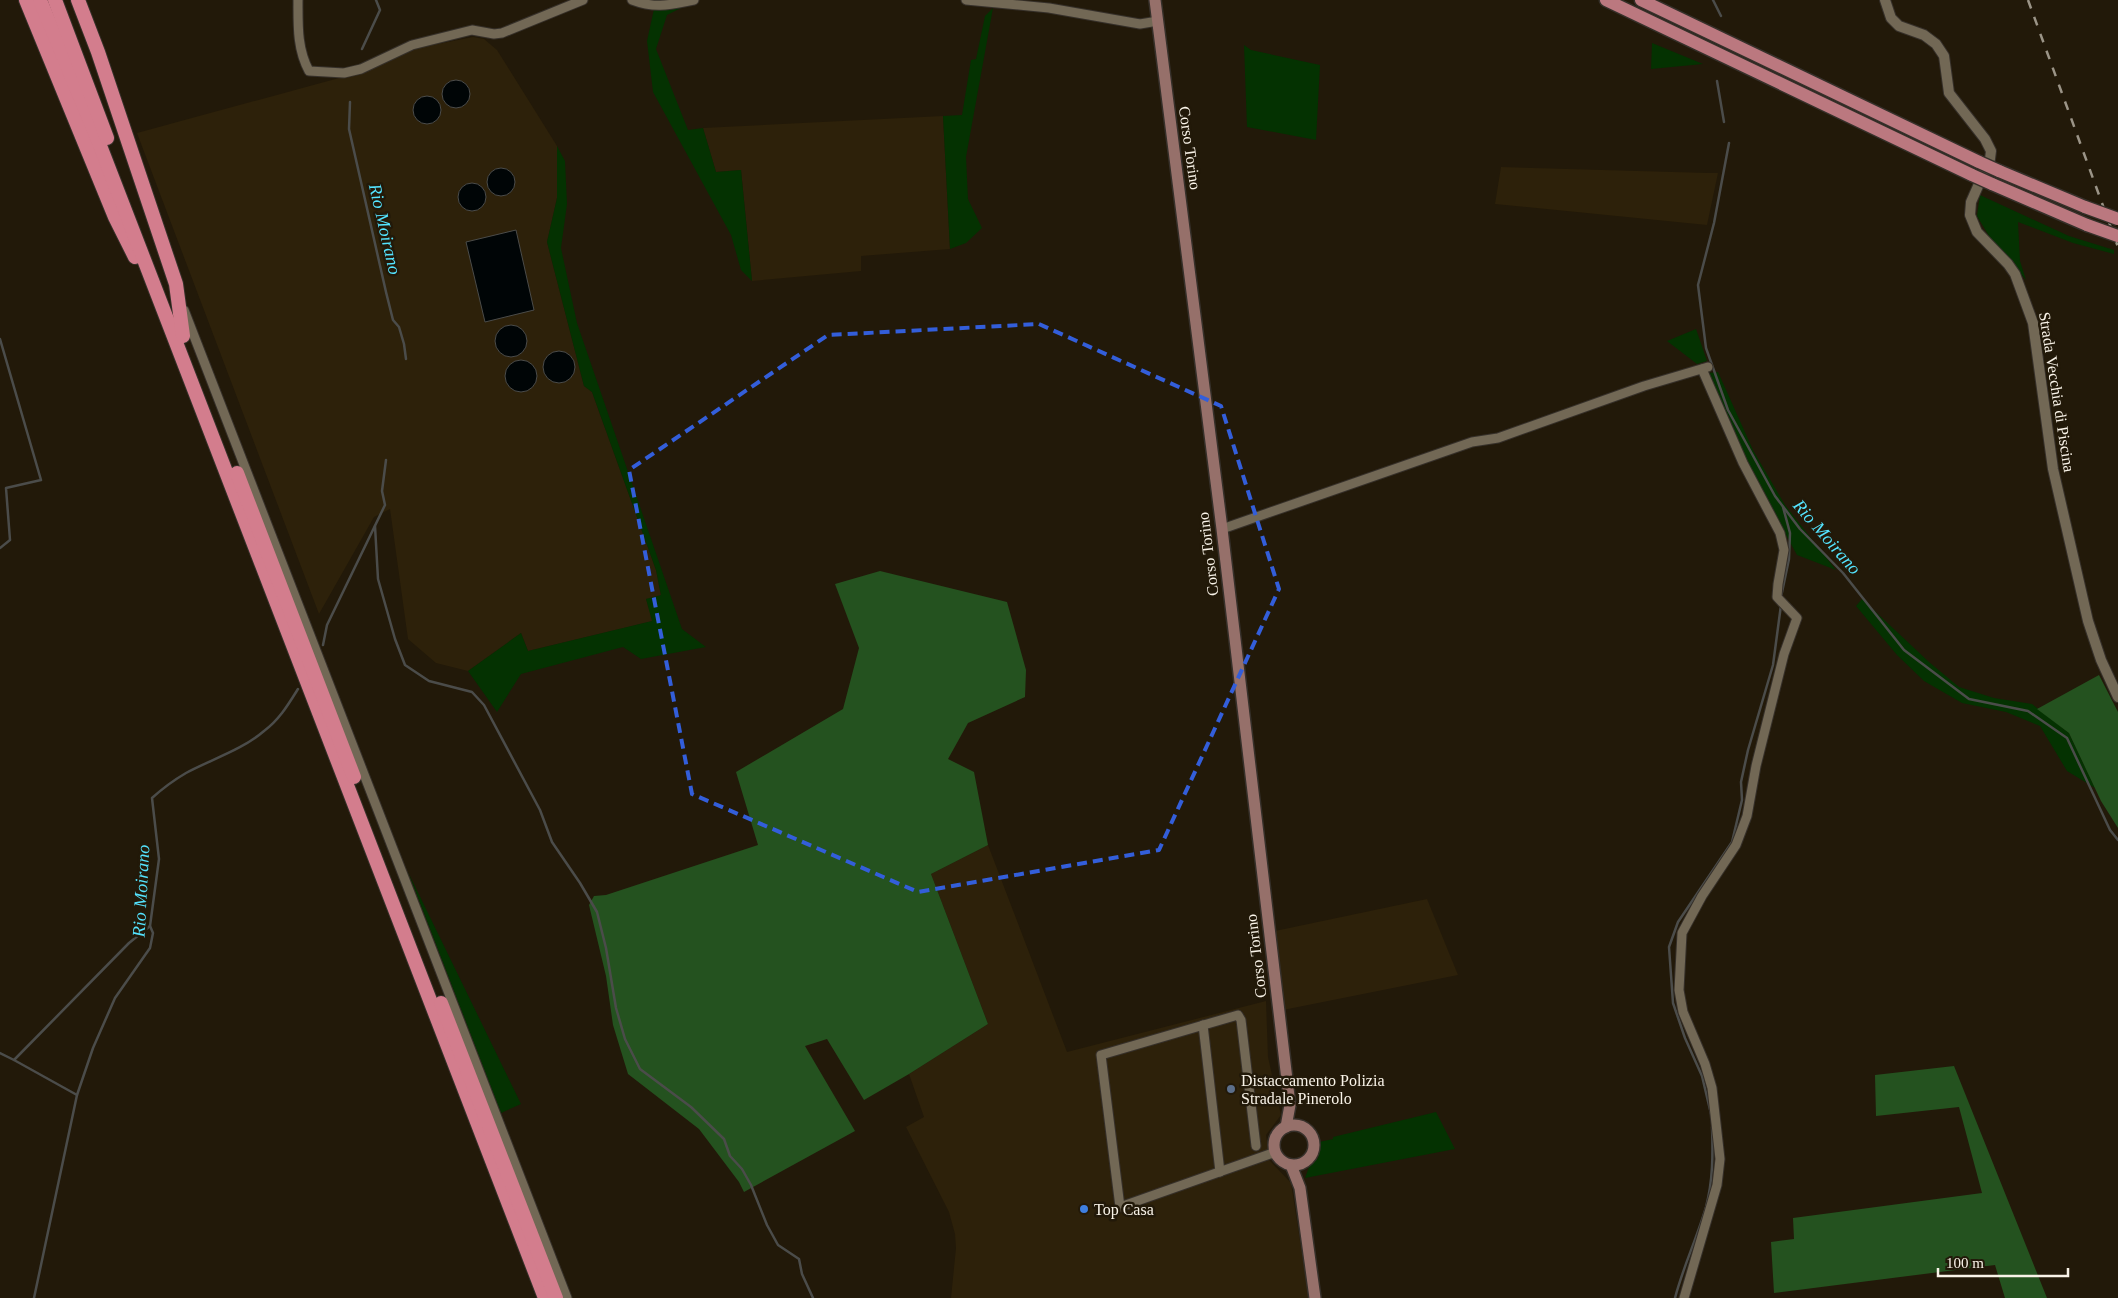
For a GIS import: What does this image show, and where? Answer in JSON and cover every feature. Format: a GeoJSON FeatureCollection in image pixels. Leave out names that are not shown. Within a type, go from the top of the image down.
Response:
{"type":"FeatureCollection","features":[{"type":"Feature","properties":{"kind":"highway"},"geometry":{"type":"LineString","coordinates":[[26,0],[115,217],[171,327]]}},
{"type":"Feature","properties":{"kind":"highway"},"geometry":{"type":"LineString","coordinates":[[40,0],[99,142],[171,327],[545,1298]]}},
{"type":"Feature","properties":{"kind":"highway"},"geometry":{"type":"LineString","coordinates":[[55,0],[183,336],[556,1298]]}},
{"type":"Feature","properties":{"kind":"highway"},"geometry":{"type":"LineString","coordinates":[[78,0],[98,52],[176,284],[183,336]]}},
{"type":"Feature","properties":{"kind":"main road","name":"Corso Torino"},"geometry":{"type":"LineString","coordinates":[[1156,0],[1222,529],[1290,1105]]}},
{"type":"Feature","properties":{"kind":"main road"},"geometry":{"type":"LineString","coordinates":[[1606,0],[1972,175],[2118,236]]}},
{"type":"Feature","properties":{"kind":"main road"},"geometry":{"type":"LineString","coordinates":[[1641,0],[1978,162],[2085,208],[2118,219]]}},
{"type":"Feature","properties":{"kind":"main road"},"geometry":{"type":"LineString","coordinates":[[1290,1105],[1301,1127]]}},
{"type":"Feature","properties":{"kind":"main road"},"geometry":{"type":"LineString","coordinates":[[1290,1105],[1286,1127],[1276,1136],[1274,1146],[1276,1153],[1282,1161],[1291,1165],[1304,1163]]}},
{"type":"Feature","properties":{"kind":"main road"},"geometry":{"type":"LineString","coordinates":[[1286,1127],[1301,1127],[1308,1131],[1314,1142],[1312,1154],[1304,1163],[1300,1188]]}},
{"type":"Feature","properties":{"kind":"main road"},"geometry":{"type":"LineString","coordinates":[[1291,1165],[1300,1188],[1315,1298]]}},
{"type":"Feature","properties":{"kind":"street"},"geometry":{"type":"LineString","coordinates":[[298,0],[298,34],[302,59],[310,71],[344,73],[361,69],[412,44],[472,30],[494,34],[502,33],[584,0]]}},
{"type":"Feature","properties":{"kind":"street"},"geometry":{"type":"LineString","coordinates":[[632,0],[646,5],[662,7],[694,0]]}},
{"type":"Feature","properties":{"kind":"street"},"geometry":{"type":"LineString","coordinates":[[966,0],[1049,8],[1140,24],[1158,21]]}},
{"type":"Feature","properties":{"kind":"street","name":"Strada Vecchia di Piscina"},"geometry":{"type":"LineString","coordinates":[[1885,0],[1891,18],[1899,26],[1924,35],[1936,44],[1944,56],[1949,93],[1985,139],[1991,151],[1990,159],[1971,202],[1970,215],[1977,232],[2008,264],[2015,274],[2033,323],[2053,469],[2083,602],[2101,660],[2118,697]]}},
{"type":"Feature","properties":{"kind":"street"},"geometry":{"type":"LineString","coordinates":[[176,284],[189,324],[205,358],[567,1298]]}},
{"type":"Feature","properties":{"kind":"street"},"geometry":{"type":"LineString","coordinates":[[1222,529],[1472,442],[1498,438],[1644,386],[1705,368],[1743,463],[1780,532],[1784,550],[1777,597],[1797,618],[1784,654],[1756,766],[1747,816],[1736,845],[1702,896],[1682,933],[1679,990],[1683,1012],[1705,1064],[1712,1088],[1720,1159],[1717,1185],[1684,1298]]}},
{"type":"Feature","properties":{"kind":"street"},"geometry":{"type":"LineString","coordinates":[[1256,1146],[1240,1017],[1236,1015],[1101,1055],[1120,1207],[1276,1153]]}},
{"type":"Feature","properties":{"kind":"street"},"geometry":{"type":"LineString","coordinates":[[1203,1025],[1220,1172]]}},
{"type":"Feature","properties":{"kind":"highlighted area"},"geometry":{"type":"Polygon","coordinates":[[[1039,324],[1221,406],[1279,589],[1159,850],[918,892],[692,794],[629,470],[828,335],[1039,324]]]}},
{"type":"Feature","properties":{"kind":"shaded area"},"geometry":{"type":"Polygon","coordinates":[[[473,37],[484,39],[497,50],[557,146],[557,198],[547,242],[584,386],[592,392],[656,570],[661,596],[646,599],[653,621],[528,651],[521,633],[468,671],[436,663],[408,639],[390,509],[374,517],[319,614],[137,133],[372,69],[418,48],[473,37]]]}},
{"type":"Feature","properties":{"kind":"shaded area"},"geometry":{"type":"Polygon","coordinates":[[[456,80],[466,84],[470,94],[466,104],[456,108],[446,104],[442,94],[446,84],[456,80]]]}},
{"type":"Feature","properties":{"kind":"shaded area"},"geometry":{"type":"Polygon","coordinates":[[[427,96],[437,100],[441,110],[437,120],[427,124],[417,120],[413,110],[417,100],[427,96]]]}},
{"type":"Feature","properties":{"kind":"shaded area"},"geometry":{"type":"Polygon","coordinates":[[[943,116],[950,249],[861,256],[861,271],[752,281],[741,170],[716,172],[703,128],[943,116]]]}},
{"type":"Feature","properties":{"kind":"shaded area"},"geometry":{"type":"Polygon","coordinates":[[[1501,167],[1718,173],[1707,225],[1495,204],[1501,167]]]}},
{"type":"Feature","properties":{"kind":"shaded area"},"geometry":{"type":"Polygon","coordinates":[[[501,168],[511,172],[515,182],[511,192],[501,196],[491,192],[487,182],[491,172],[501,168]]]}},
{"type":"Feature","properties":{"kind":"shaded area"},"geometry":{"type":"Polygon","coordinates":[[[472,183],[482,187],[486,197],[482,207],[472,211],[462,207],[458,197],[462,187],[472,183]]]}},
{"type":"Feature","properties":{"kind":"shaded area"},"geometry":{"type":"Polygon","coordinates":[[[516,230],[534,310],[485,322],[466,242],[516,230]]]}},
{"type":"Feature","properties":{"kind":"shaded area"},"geometry":{"type":"Polygon","coordinates":[[[511,325],[517,326],[522,330],[526,335],[526,347],[522,352],[517,356],[511,357],[505,356],[500,352],[496,347],[495,341],[496,335],[500,330],[505,326],[511,325]]]}},
{"type":"Feature","properties":{"kind":"shaded area"},"geometry":{"type":"Polygon","coordinates":[[[559,351],[565,352],[570,356],[574,361],[574,373],[570,378],[565,382],[559,383],[553,382],[548,378],[544,373],[543,367],[544,361],[548,356],[553,352],[559,351]]]}},
{"type":"Feature","properties":{"kind":"shaded area"},"geometry":{"type":"Polygon","coordinates":[[[521,360],[527,361],[532,365],[536,370],[536,382],[532,387],[527,391],[521,392],[515,391],[510,387],[506,382],[505,376],[506,370],[510,365],[515,361],[521,360]]]}},
{"type":"Feature","properties":{"kind":"shaded area"},"geometry":{"type":"Polygon","coordinates":[[[988,845],[1067,1052],[1266,1001],[1268,1057],[1281,1115],[1266,1135],[1270,1161],[1291,1183],[1309,1298],[951,1298],[956,1248],[955,1234],[949,1212],[906,1127],[924,1117],[909,1074],[988,1024],[931,874],[988,845]]]}},
{"type":"Feature","properties":{"kind":"shaded area"},"geometry":{"type":"Polygon","coordinates":[[[1427,899],[1458,975],[1283,1010],[1275,931],[1427,899]]]}},
{"type":"Feature","properties":{"kind":"green space"},"geometry":{"type":"Polygon","coordinates":[[[687,5],[667,15],[656,49],[688,130],[703,128],[716,172],[741,170],[752,281],[741,270],[731,235],[653,92],[647,41],[654,9],[687,5]]]}},
{"type":"Feature","properties":{"kind":"green space"},"geometry":{"type":"Polygon","coordinates":[[[993,8],[966,157],[968,199],[982,228],[966,243],[950,249],[943,116],[962,115],[971,60],[976,59],[985,16],[993,8]]]}},
{"type":"Feature","properties":{"kind":"green space"},"geometry":{"type":"Polygon","coordinates":[[[1652,43],[1703,64],[1651,69],[1652,43]]]}},
{"type":"Feature","properties":{"kind":"green space"},"geometry":{"type":"Polygon","coordinates":[[[1244,45],[1251,50],[1320,65],[1316,140],[1247,127],[1244,45]]]}},
{"type":"Feature","properties":{"kind":"green space"},"geometry":{"type":"Polygon","coordinates":[[[557,146],[565,161],[567,204],[561,248],[577,323],[682,629],[706,647],[641,659],[623,647],[521,674],[497,712],[468,671],[521,633],[528,651],[652,621],[646,599],[661,595],[656,570],[592,392],[584,386],[547,242],[557,198],[557,146]]]}},
{"type":"Feature","properties":{"kind":"green space"},"geometry":{"type":"Polygon","coordinates":[[[1980,195],[2069,236],[2114,250],[2114,254],[2073,243],[2018,222],[2020,261],[2026,280],[1992,241],[1977,216],[1980,195]]]}},
{"type":"Feature","properties":{"kind":"green space"},"geometry":{"type":"Polygon","coordinates":[[[1696,329],[1707,361],[1697,364],[1667,341],[1696,329]]]}},
{"type":"Feature","properties":{"kind":"green space"},"geometry":{"type":"Polygon","coordinates":[[[1718,372],[1753,450],[1785,505],[1836,570],[1797,555],[1754,477],[1708,373],[1718,372]]]}},
{"type":"Feature","properties":{"kind":"green space"},"geometry":{"type":"Polygon","coordinates":[[[880,571],[1007,602],[1026,670],[1025,697],[968,723],[948,759],[974,772],[988,845],[931,874],[988,1024],[864,1100],[827,1039],[805,1046],[855,1131],[744,1192],[739,1182],[699,1129],[628,1074],[613,1025],[606,976],[589,905],[594,896],[606,895],[758,845],[736,772],[843,709],[859,648],[835,584],[880,571]]]}},
{"type":"Feature","properties":{"kind":"green space"},"geometry":{"type":"Polygon","coordinates":[[[1862,599],[1929,662],[1959,687],[1994,698],[2032,704],[2069,733],[2095,788],[2067,771],[2040,726],[2006,712],[1962,703],[1924,681],[1897,655],[1856,606],[1862,599]]]}},
{"type":"Feature","properties":{"kind":"green space"},"geometry":{"type":"Polygon","coordinates":[[[2099,675],[2118,712],[2118,828],[2101,801],[2069,733],[2037,709],[2099,675]]]}},
{"type":"Feature","properties":{"kind":"green space"},"geometry":{"type":"Polygon","coordinates":[[[408,872],[521,1104],[501,1113],[408,872]]]}},
{"type":"Feature","properties":{"kind":"green space"},"geometry":{"type":"Polygon","coordinates":[[[1954,1066],[2047,1298],[2005,1298],[1995,1265],[1774,1293],[1771,1242],[1794,1239],[1793,1218],[1982,1193],[1959,1107],[1876,1116],[1875,1075],[1954,1066]]]}},
{"type":"Feature","properties":{"kind":"green space"},"geometry":{"type":"Polygon","coordinates":[[[1436,1112],[1455,1149],[1305,1178],[1309,1167],[1318,1158],[1319,1142],[1436,1112]]]}},
{"type":"Feature","properties":{"kind":"waterway","name":"Rio Moirano"},"geometry":{"type":"LineString","coordinates":[[362,49],[380,10],[376,0]]}},
{"type":"Feature","properties":{"kind":"waterway","name":"Rio Moirano"},"geometry":{"type":"LineString","coordinates":[[1713,0],[1721,16]]}},
{"type":"Feature","properties":{"kind":"waterway","name":"Rio Moirano"},"geometry":{"type":"LineString","coordinates":[[1717,81],[1724,122]]}},
{"type":"Feature","properties":{"kind":"waterway","name":"Rio Moirano"},"geometry":{"type":"LineString","coordinates":[[350,102],[349,129],[386,292],[393,320],[399,327],[406,359]]}},
{"type":"Feature","properties":{"kind":"waterway","name":"Rio Moirano"},"geometry":{"type":"LineString","coordinates":[[1729,143],[1714,223],[1698,285],[1706,348],[1728,410],[1775,496],[1800,529],[1843,573],[1904,650],[1969,699],[2028,711],[2067,738],[2110,830],[2118,840]]}},
{"type":"Feature","properties":{"kind":"waterway"},"geometry":{"type":"LineString","coordinates":[[0,339],[41,480],[6,488],[10,540],[0,548]]}},
{"type":"Feature","properties":{"kind":"waterway","name":"Rio Moirano"},"geometry":{"type":"LineString","coordinates":[[323,645],[327,625],[385,505],[382,491],[386,460]]}},
{"type":"Feature","properties":{"kind":"waterway"},"geometry":{"type":"LineString","coordinates":[[1781,597],[1789,559],[1790,533],[1783,507]]}},
{"type":"Feature","properties":{"kind":"waterway"},"geometry":{"type":"LineString","coordinates":[[375,526],[378,579],[395,639],[405,665],[429,681],[472,692],[484,705],[540,810],[552,842],[597,912],[606,948],[616,1008],[625,1039],[640,1069],[691,1107],[724,1139],[730,1156],[742,1169],[751,1185],[767,1225],[778,1245],[799,1259],[802,1274],[813,1298]]}},
{"type":"Feature","properties":{"kind":"waterway"},"geometry":{"type":"LineString","coordinates":[[1711,1114],[1702,1076],[1685,1038],[1673,1003],[1669,947],[1678,922],[1732,842],[1742,800],[1741,782],[1748,750],[1773,665],[1781,605]]}},
{"type":"Feature","properties":{"kind":"waterway","name":"Rio Moirano"},"geometry":{"type":"LineString","coordinates":[[34,1298],[77,1095],[93,1048],[115,998],[150,948],[153,933],[150,926],[159,859],[152,798],[186,773],[237,749],[255,738],[279,717],[298,689]]}},
{"type":"Feature","properties":{"kind":"waterway"},"geometry":{"type":"LineString","coordinates":[[77,1095],[14,1060],[129,943],[150,926]]}},
{"type":"Feature","properties":{"kind":"waterway"},"geometry":{"type":"LineString","coordinates":[[0,1053],[14,1060]]}},
{"type":"Feature","properties":{"kind":"waterway"},"geometry":{"type":"LineString","coordinates":[[1675,1298],[1706,1207],[1712,1167],[1712,1127]]}},
{"type":"Feature","properties":{"kind":"railway"},"geometry":{"type":"LineString","coordinates":[[2028,0],[2118,247]]}},
{"type":"Feature","properties":{"kind":"place","name":"Distaccamento Polizia Stradale Pinerolo"},"geometry":{"type":"Point","coordinates":[1231,1089]}},
{"type":"Feature","properties":{"kind":"place","name":"Top Casa"},"geometry":{"type":"Point","coordinates":[1084,1209]}}]}
